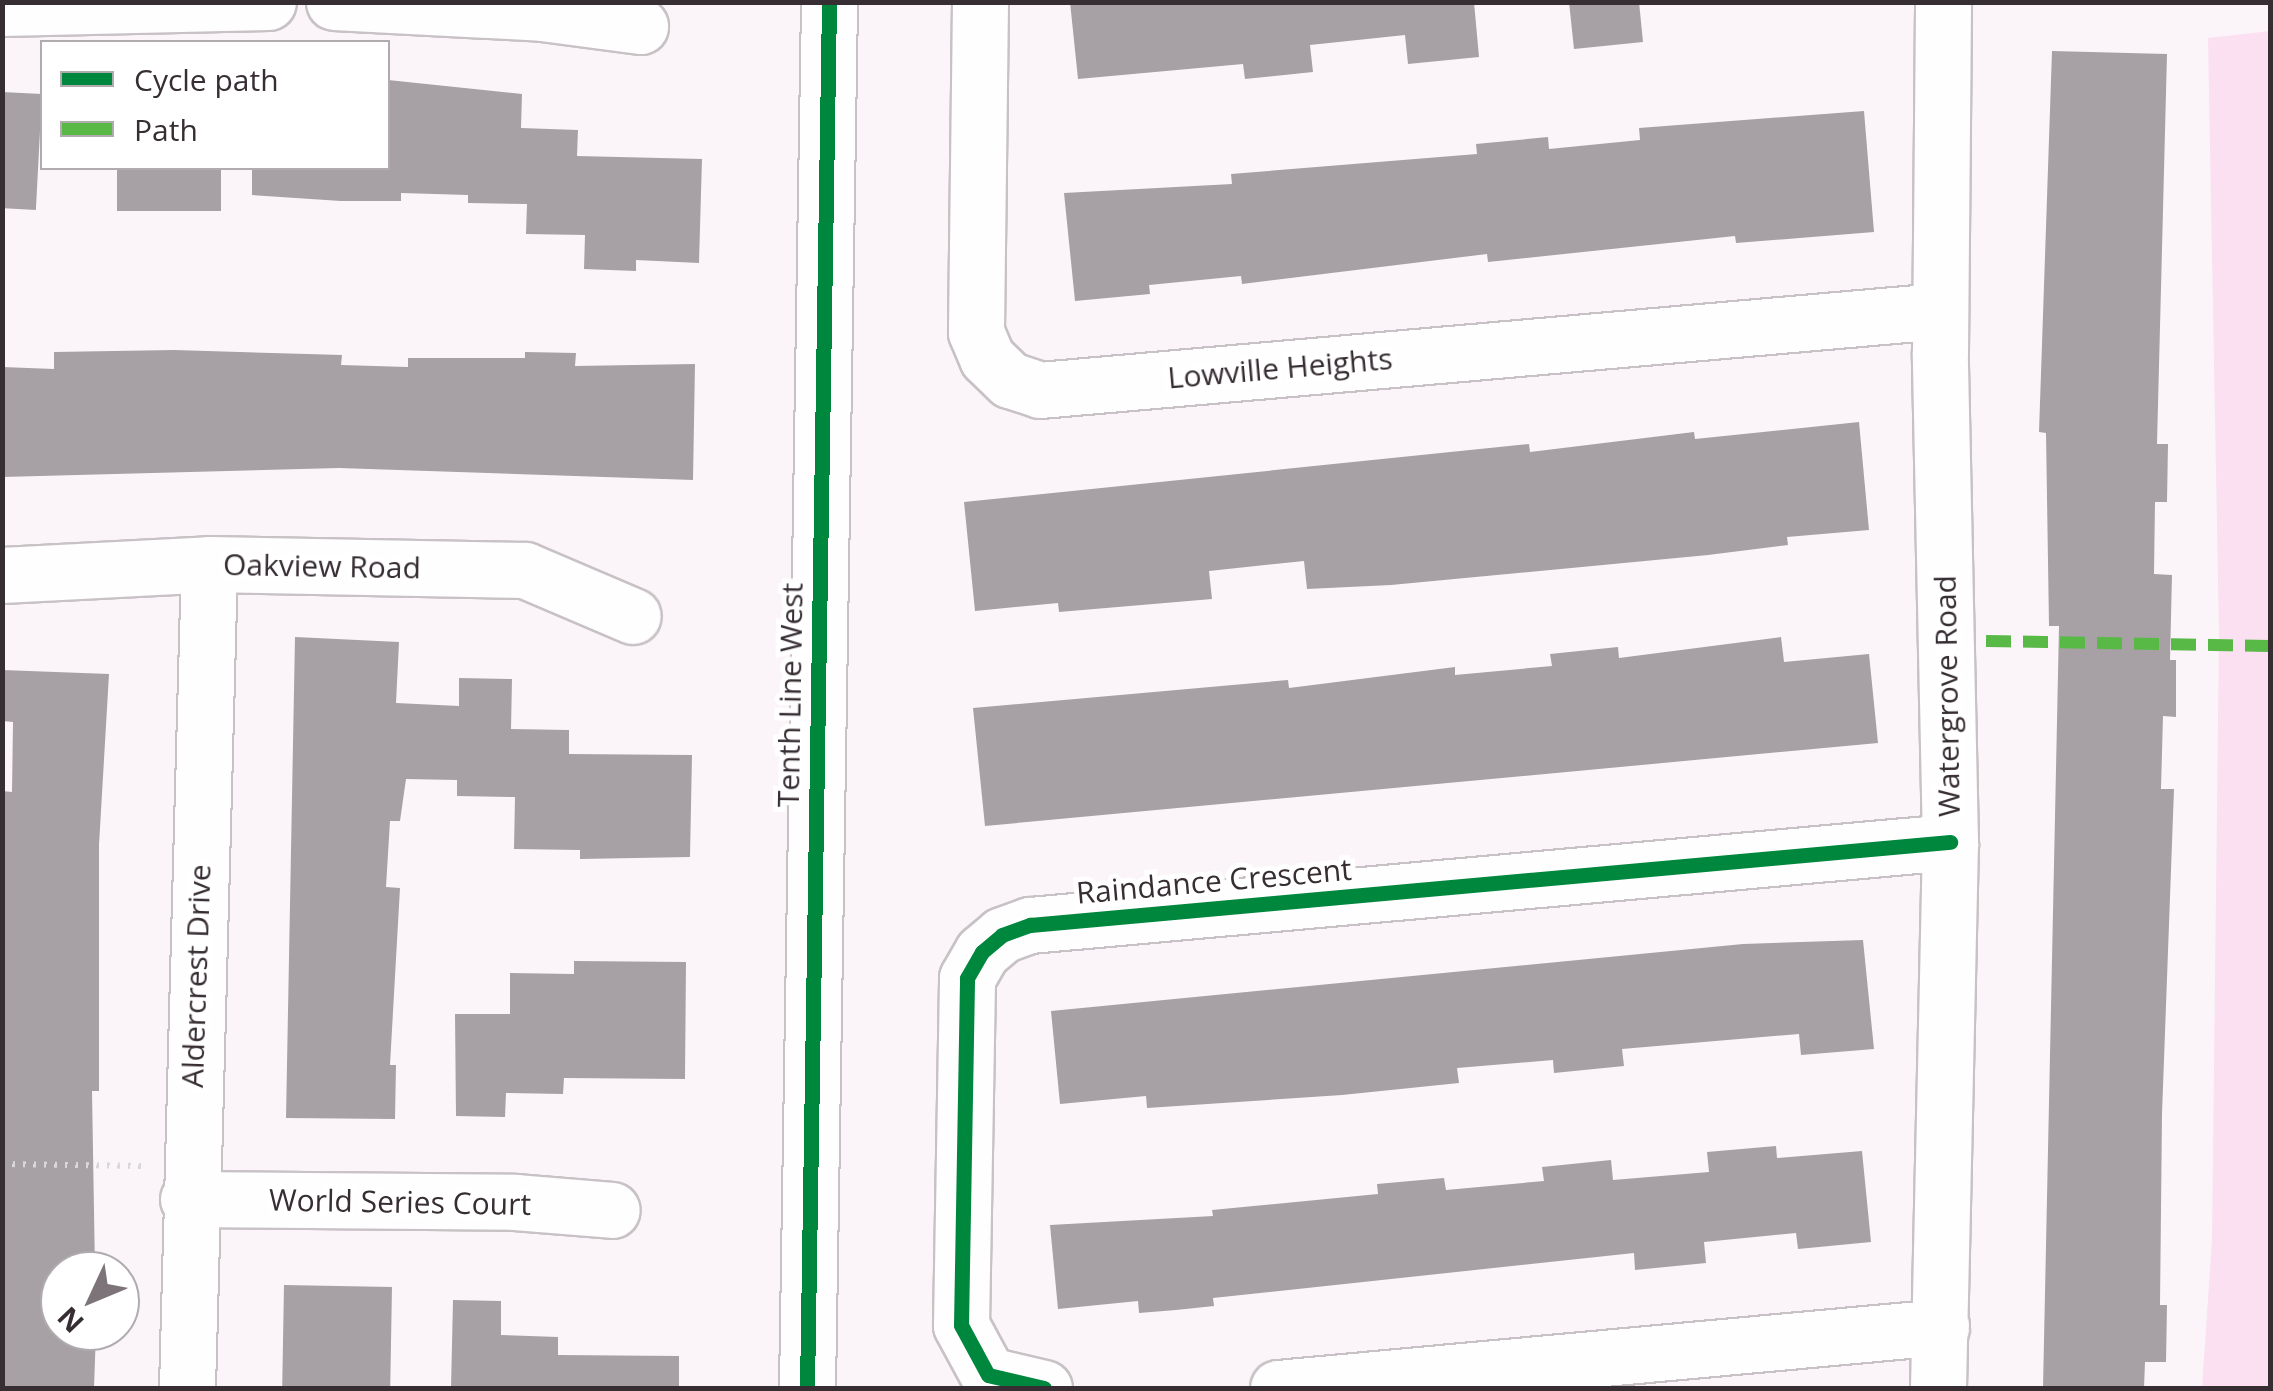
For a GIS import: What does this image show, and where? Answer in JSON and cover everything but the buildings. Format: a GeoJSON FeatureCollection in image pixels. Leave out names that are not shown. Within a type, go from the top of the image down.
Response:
{"type":"FeatureCollection","features":[{"type":"Feature","properties":{"kind":"street"},"geometry":{"type":"LineString","coordinates":[[2,8],[268,2]]}},
{"type":"Feature","properties":{"kind":"street"},"geometry":{"type":"LineString","coordinates":[[334,2],[542,12],[640,26]]}},
{"type":"Feature","properties":{"kind":"street","name":"Tenth Line West"},"geometry":{"type":"LineString","coordinates":[[807,1388],[830,2]]}},
{"type":"Feature","properties":{"kind":"street","name":"Lowville Heights"},"geometry":{"type":"LineString","coordinates":[[980,2],[976,332],[987,358],[1010,380],[1040,390],[1940,311]]}},
{"type":"Feature","properties":{"kind":"street","name":"Watergrove Road"},"geometry":{"type":"LineString","coordinates":[[1938,1388],[1950,842],[1940,311],[1943,2]]}},
{"type":"Feature","properties":{"kind":"street","name":"Oakview Road"},"geometry":{"type":"LineString","coordinates":[[2,575],[209,564],[525,570],[633,616]]}},
{"type":"Feature","properties":{"kind":"street","name":"Aldercrest Drive"},"geometry":{"type":"LineString","coordinates":[[187,1388],[188,1199],[209,564]]}},
{"type":"Feature","properties":{"kind":"street","name":"Raindance Crescent"},"geometry":{"type":"LineString","coordinates":[[1044,1388],[988,1375],[961,1325],[967,978],[1002,935],[1050,923],[1950,842]]}},
{"type":"Feature","properties":{"kind":"street","name":"World Series Court"},"geometry":{"type":"LineString","coordinates":[[188,1199],[515,1202],[612,1210]]}},
{"type":"Feature","properties":{"kind":"street"},"geometry":{"type":"LineString","coordinates":[[1278,1388],[1941,1327]]}},
{"type":"Feature","properties":{"kind":"path"},"geometry":{"type":"LineString","coordinates":[[2,1164],[142,1166]]}},
{"type":"Feature","properties":{"kind":"shaded area"},"geometry":{"type":"Polygon","coordinates":[[[2270,31],[2270,1388],[2202,1388],[2212,1240],[2219,634],[2208,38],[2270,31]]]}},
{"type":"Feature","properties":{"kind":"marked path"},"geometry":{"type":"LineString","coordinates":[[1986,641],[2270,646]]}},
{"type":"Feature","properties":{"kind":"cycle path"},"geometry":{"type":"LineString","coordinates":[[807,1388],[829,2]]}},
{"type":"Feature","properties":{"kind":"cycle path"},"geometry":{"type":"LineString","coordinates":[[1044,1388],[988,1375],[961,1325],[967,978],[982,952],[1002,935],[1030,925],[1950,842]]}}]}
